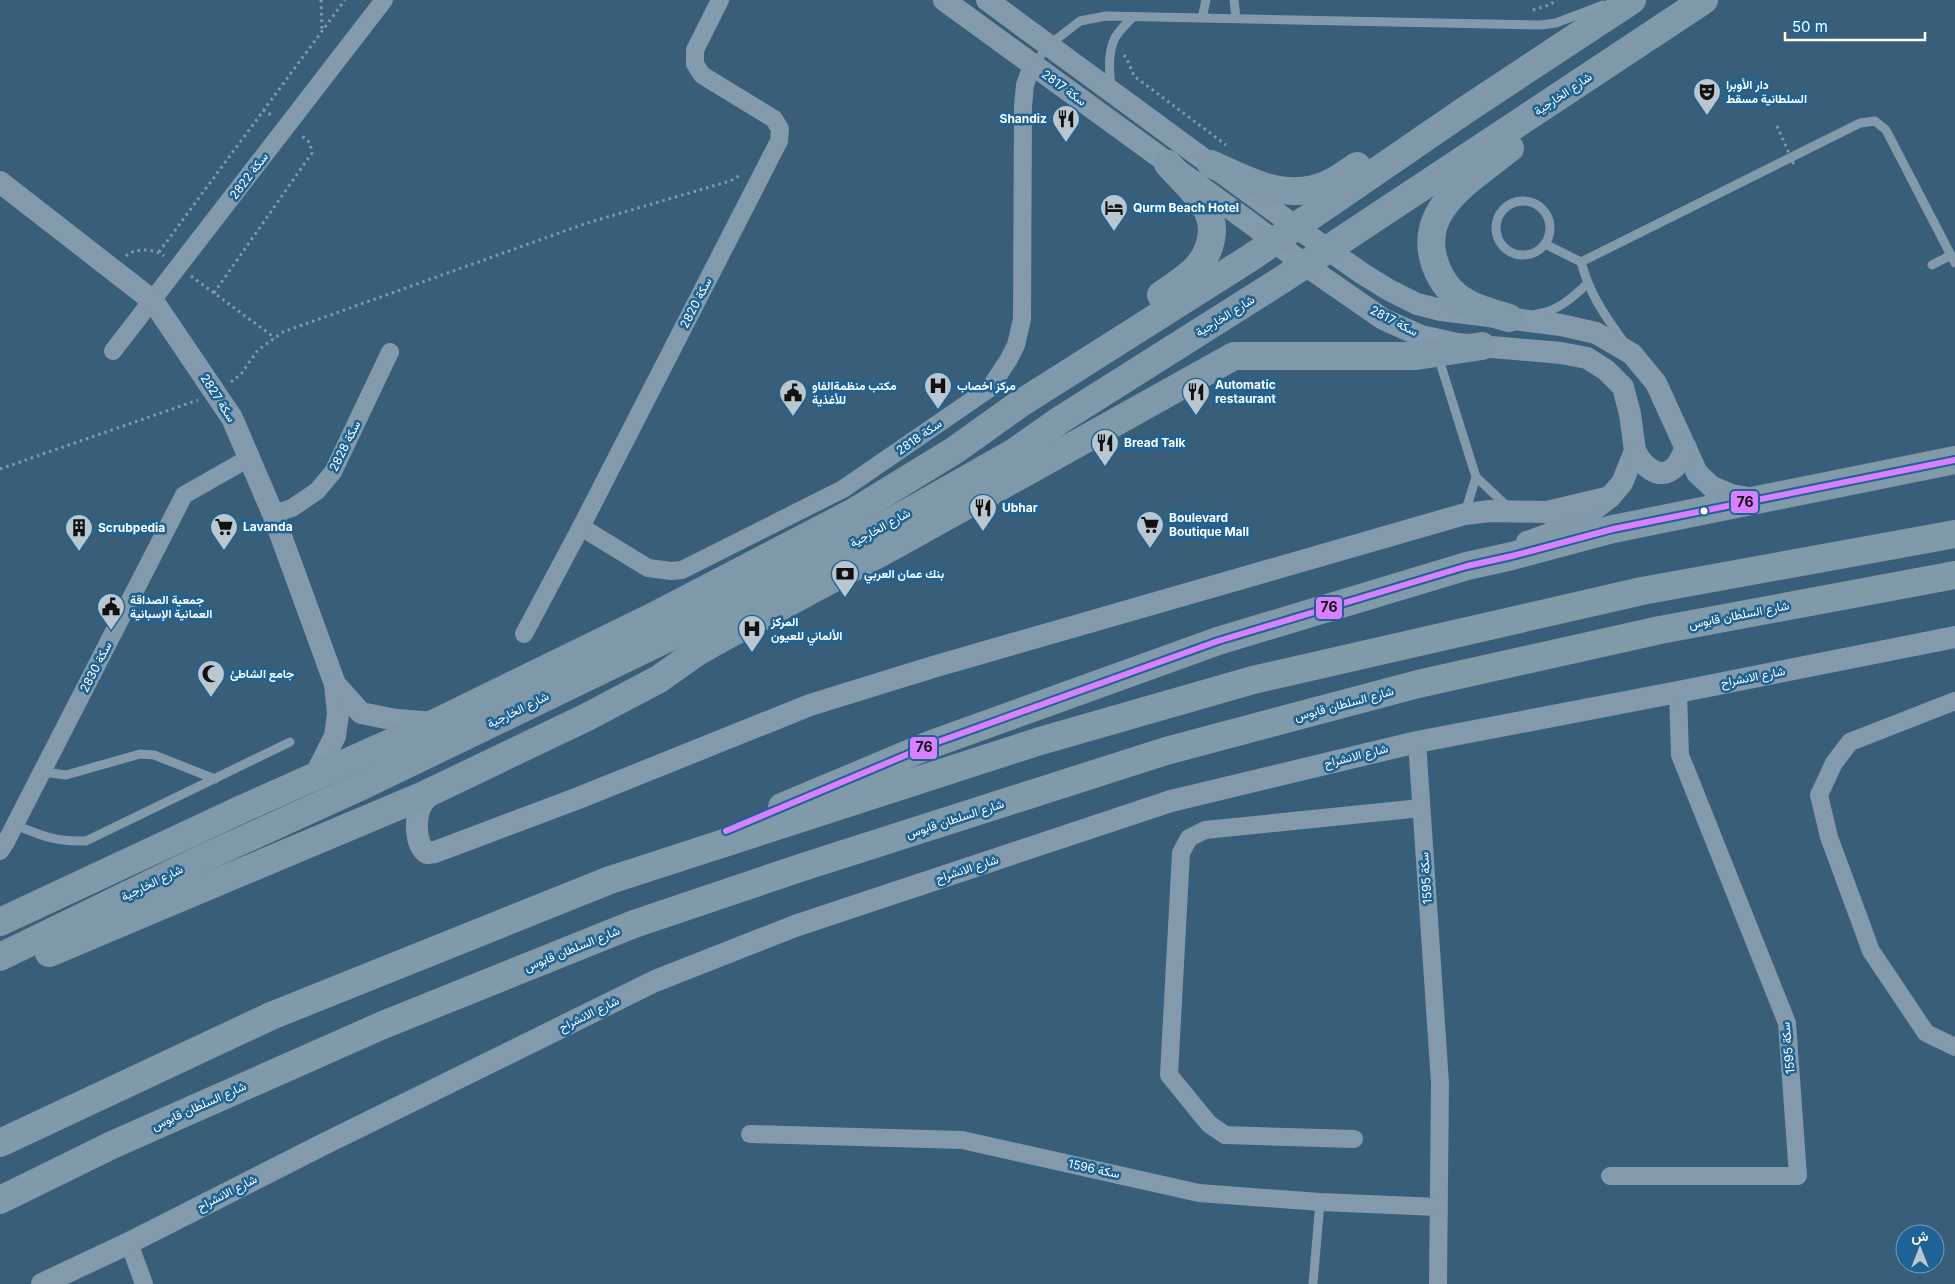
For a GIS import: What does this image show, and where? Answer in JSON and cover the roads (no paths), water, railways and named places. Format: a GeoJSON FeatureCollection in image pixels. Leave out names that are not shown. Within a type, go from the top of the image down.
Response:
{"type":"FeatureCollection","features":[{"type":"Feature","properties":{"kind":"highway"},"geometry":{"type":"LineString","coordinates":[[0,1144],[271,1016],[610,880],[932,744],[1218,641],[1467,566],[1613,529],[1955,460]]}},
{"type":"Feature","properties":{"kind":"highway"},"geometry":{"type":"LineString","coordinates":[[610,880],[1040,741],[1253,680],[1642,591],[1955,534]]}},
{"type":"Feature","properties":{"kind":"highway","name":"شارع السلطان قابوس"},"geometry":{"type":"LineString","coordinates":[[0,1200],[112,1145],[384,1024],[634,924],[812,864],[1166,751],[1418,684],[1660,630],[1955,575]]}},
{"type":"Feature","properties":{"kind":"main road","name":"شارع الخارجية"},"geometry":{"type":"LineString","coordinates":[[0,922],[242,809],[435,723],[658,614],[854,512],[955,450],[1018,405],[1285,234],[1467,109],[1632,0]]}},
{"type":"Feature","properties":{"kind":"main road","name":"شارع الخارجية"},"geometry":{"type":"LineString","coordinates":[[0,957],[197,860],[364,785],[666,639],[868,535],[1013,453],[1060,420],[1305,265],[1704,0]]}},
{"type":"Feature","properties":{"kind":"main road"},"geometry":{"type":"LineString","coordinates":[[1509,318],[1477,308],[1456,296],[1442,281],[1432,250],[1432,232],[1435,220],[1442,208],[1458,191],[1620,56]]}},
{"type":"Feature","properties":{"kind":"main road"},"geometry":{"type":"LineString","coordinates":[[1219,155],[1265,188],[1287,191],[1314,189],[1340,177],[1370,157],[1467,109]]}},
{"type":"Feature","properties":{"kind":"main road"},"geometry":{"type":"LineString","coordinates":[[1018,405],[1061,363],[1188,276],[1204,259],[1211,243],[1212,224],[1206,207],[1168,164]]}},
{"type":"Feature","properties":{"kind":"main road"},"geometry":{"type":"LineString","coordinates":[[0,974],[436,788],[587,717],[658,679],[706,647],[905,540],[1234,356],[1407,356],[1437,354],[1482,346]]}},
{"type":"Feature","properties":{"kind":"main road"},"geometry":{"type":"LineString","coordinates":[[521,748],[568,707],[649,659],[666,639]]}},
{"type":"Feature","properties":{"kind":"street","name":"سكة 2822"},"geometry":{"type":"LineString","coordinates":[[113,351],[179,268],[384,0]]}},
{"type":"Feature","properties":{"kind":"street","name":"سكة 2820"},"geometry":{"type":"LineString","coordinates":[[524,634],[779,141],[780,129],[774,119],[702,75],[696,64],[695,50],[720,0]]}},
{"type":"Feature","properties":{"kind":"street","name":"سكة 2817"},"geometry":{"type":"LineString","coordinates":[[944,0],[1168,164],[1285,234],[1328,249],[1363,274],[1416,304],[1468,314],[1560,325],[1596,333],[1632,354],[1656,383],[1697,473],[1712,486],[1731,495],[1756,499]]}},
{"type":"Feature","properties":{"kind":"street","name":"سكة 2817"},"geometry":{"type":"LineString","coordinates":[[987,0],[1111,90],[1219,155],[1285,234],[1305,265],[1383,319],[1421,336],[1457,344],[1561,353],[1587,358],[1606,370],[1623,387],[1630,414],[1635,451],[1622,483],[1610,497],[1592,511],[1547,535],[1467,566]]}},
{"type":"Feature","properties":{"kind":"street","name":"سكة 2818"},"geometry":{"type":"LineString","coordinates":[[581,527],[648,568],[665,571],[682,570],[844,489],[990,388],[1010,359],[1016,345],[1022,319],[1024,94],[1032,65]]}},
{"type":"Feature","properties":{"kind":"street","name":"سكة 2827"},"geometry":{"type":"LineString","coordinates":[[0,182],[153,301],[232,418],[273,514],[335,684],[338,714],[335,736],[314,778]]}},
{"type":"Feature","properties":{"kind":"street","name":"سكة 2828"},"geometry":{"type":"LineString","coordinates":[[273,514],[292,508],[317,492],[333,472],[390,352]]}},
{"type":"Feature","properties":{"kind":"street"},"geometry":{"type":"LineString","coordinates":[[1635,451],[1642,464],[1654,472],[1665,472],[1676,466],[1686,448]]}},
{"type":"Feature","properties":{"kind":"street","name":"سكة 2830"},"geometry":{"type":"LineString","coordinates":[[0,851],[184,495],[249,458]]}},
{"type":"Feature","properties":{"kind":"street"},"geometry":{"type":"LineString","coordinates":[[436,788],[423,802],[419,814],[417,831],[422,850],[427,853],[435,852],[576,799],[810,705],[933,667],[1465,514],[1490,511],[1547,512],[1610,497]]}},
{"type":"Feature","properties":{"kind":"street","name":"شارع الانشراح"},"geometry":{"type":"LineString","coordinates":[[42,1284],[129,1243],[324,1144],[655,981],[795,926],[1171,802],[1417,742],[1955,637]]}},
{"type":"Feature","properties":{"kind":"street","name":"سكة 2827"},"geometry":{"type":"LineString","coordinates":[[335,684],[360,713],[396,720],[435,723]]}},
{"type":"Feature","properties":{"kind":"street","name":"سكة 1595"},"geometry":{"type":"LineString","coordinates":[[1610,1176],[1798,1176],[1787,1023],[1680,755],[1678,692]]}},
{"type":"Feature","properties":{"kind":"street"},"geometry":{"type":"LineString","coordinates":[[1955,701],[1850,742],[1834,763],[1819,795],[1829,837],[1871,951],[1926,1033],[1955,1047]]}},
{"type":"Feature","properties":{"kind":"street","name":"سكة 1595"},"geometry":{"type":"LineString","coordinates":[[1417,742],[1440,1083],[1438,1284]]}},
{"type":"Feature","properties":{"kind":"street"},"geometry":{"type":"LineString","coordinates":[[1354,1138],[1225,1135],[1209,1124],[1169,1074],[1181,853],[1189,838],[1205,830],[1421,808]]}},
{"type":"Feature","properties":{"kind":"street","name":"سكة 1596"},"geometry":{"type":"LineString","coordinates":[[750,1134],[962,1140],[1199,1193],[1320,1202],[1438,1207]]}},
{"type":"Feature","properties":{"kind":"street"},"geometry":{"type":"LineString","coordinates":[[129,1243],[144,1284]]}},
{"type":"Feature","properties":{"kind":"lane"},"geometry":{"type":"LineString","coordinates":[[1202,18],[1206,0]]}},
{"type":"Feature","properties":{"kind":"lane"},"geometry":{"type":"LineString","coordinates":[[1234,0],[1236,18]]}},
{"type":"Feature","properties":{"kind":"lane","name":"سكة 2818"},"geometry":{"type":"LineString","coordinates":[[1032,65],[1049,45],[1080,20],[1106,16],[1541,25],[1556,23],[1618,0]]}},
{"type":"Feature","properties":{"kind":"lane"},"geometry":{"type":"LineString","coordinates":[[1111,90],[1109,66],[1117,33],[1133,17]]}},
{"type":"Feature","properties":{"kind":"lane"},"geometry":{"type":"LineString","coordinates":[[1581,262],[1860,123],[1875,122],[1886,130],[1953,259],[1932,265]]}},
{"type":"Feature","properties":{"kind":"lane"},"geometry":{"type":"LineString","coordinates":[[1525,201],[1538,206],[1549,222],[1550,232],[1545,244],[1533,254],[1524,255],[1508,251],[1497,238],[1495,229],[1499,215],[1506,207],[1514,203],[1525,201]]}},
{"type":"Feature","properties":{"kind":"lane"},"geometry":{"type":"LineString","coordinates":[[1545,244],[1581,262],[1587,284],[1599,308],[1632,354]]}},
{"type":"Feature","properties":{"kind":"lane"},"geometry":{"type":"LineString","coordinates":[[1509,318],[1547,312],[1573,297],[1587,284]]}},
{"type":"Feature","properties":{"kind":"lane"},"geometry":{"type":"LineString","coordinates":[[1437,354],[1460,435],[1476,477],[1513,511]]}},
{"type":"Feature","properties":{"kind":"lane"},"geometry":{"type":"LineString","coordinates":[[1465,514],[1476,477]]}},
{"type":"Feature","properties":{"kind":"lane"},"geometry":{"type":"LineString","coordinates":[[15,825],[50,839],[69,842],[86,841],[290,742]]}},
{"type":"Feature","properties":{"kind":"lane"},"geometry":{"type":"LineString","coordinates":[[42,772],[66,775],[140,754],[154,755],[215,778]]}},
{"type":"Feature","properties":{"kind":"lane"},"geometry":{"type":"LineString","coordinates":[[1313,1284],[1320,1202]]}},
{"type":"Feature","properties":{"kind":"place","name":"دار الأوبرا السلطانية مسقط"},"geometry":{"type":"Point","coordinates":[1707,116]}},
{"type":"Feature","properties":{"kind":"place","name":"Shandiz"},"geometry":{"type":"Point","coordinates":[1066,143]}},
{"type":"Feature","properties":{"kind":"place","name":"Qurm Beach Hotel"},"geometry":{"type":"Point","coordinates":[1114,232]}},
{"type":"Feature","properties":{"kind":"place","name":"مركز اخصاب"},"geometry":{"type":"Point","coordinates":[938,410]}},
{"type":"Feature","properties":{"kind":"place","name":"Automatic restaurant"},"geometry":{"type":"Point","coordinates":[1196,416]}},
{"type":"Feature","properties":{"kind":"place","name":"مكتب منظمةالفاو للأغذية"},"geometry":{"type":"Point","coordinates":[793,417]}},
{"type":"Feature","properties":{"kind":"place","name":"Bread Talk"},"geometry":{"type":"Point","coordinates":[1105,467]}},
{"type":"Feature","properties":{"kind":"place","name":"Ubhar"},"geometry":{"type":"Point","coordinates":[983,532]}},
{"type":"Feature","properties":{"kind":"place","name":"Boulevard Boutique Mall"},"geometry":{"type":"Point","coordinates":[1150,549]}},
{"type":"Feature","properties":{"kind":"place","name":"Lavanda"},"geometry":{"type":"Point","coordinates":[224,551]}},
{"type":"Feature","properties":{"kind":"place","name":"Scrubpedia"},"geometry":{"type":"Point","coordinates":[79,552]}},
{"type":"Feature","properties":{"kind":"place","name":"بنك عمان العربي"},"geometry":{"type":"Point","coordinates":[845,598]}},
{"type":"Feature","properties":{"kind":"place","name":"جمعية الصداقة العمانية الإسبانية"},"geometry":{"type":"Point","coordinates":[111,631]}},
{"type":"Feature","properties":{"kind":"place","name":"المركز الألماني للعيون"},"geometry":{"type":"Point","coordinates":[752,653]}},
{"type":"Feature","properties":{"kind":"place","name":"جامع الشاطئ"},"geometry":{"type":"Point","coordinates":[211,698]}}]}
